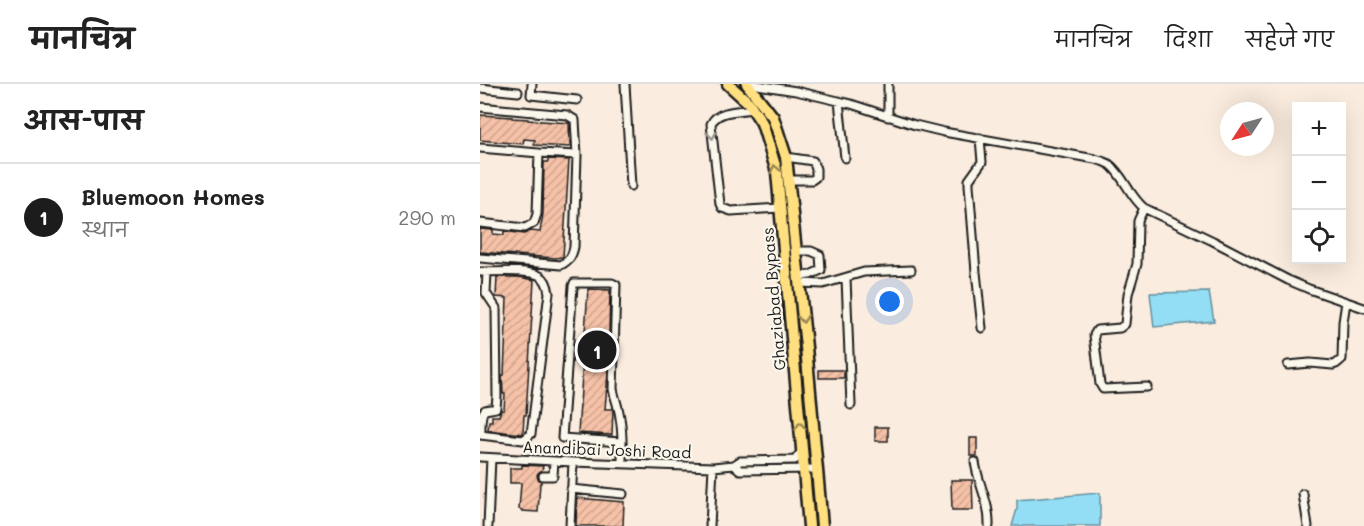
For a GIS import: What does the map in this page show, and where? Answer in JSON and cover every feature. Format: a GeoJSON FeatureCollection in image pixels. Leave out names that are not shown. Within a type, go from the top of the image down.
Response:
{"type":"FeatureCollection","features":[{"type":"Feature","properties":{"kind":"highway","name":"Ghaziabad Bypass"},"geometry":{"type":"LineString","coordinates":[[728,84],[749,103],[762,123],[777,172],[809,526]]}},
{"type":"Feature","properties":{"kind":"highway","name":"Ghaziabad Bypass"},"geometry":{"type":"LineString","coordinates":[[749,84],[773,117],[786,157],[822,526]]}},
{"type":"Feature","properties":{"kind":"highway"},"geometry":{"type":"LineString","coordinates":[[793,347],[806,347]]}},
{"type":"Feature","properties":{"kind":"street"},"geometry":{"type":"LineString","coordinates":[[532,84],[531,95],[577,100]]}},
{"type":"Feature","properties":{"kind":"street"},"geometry":{"type":"LineString","coordinates":[[626,84],[631,186]]}},
{"type":"Feature","properties":{"kind":"street"},"geometry":{"type":"LineString","coordinates":[[749,84],[796,91],[839,101],[944,132],[1095,159],[1108,164],[1144,208],[1288,280],[1364,308]]}},
{"type":"Feature","properties":{"kind":"street"},"geometry":{"type":"LineString","coordinates":[[888,84],[888,117]]}},
{"type":"Feature","properties":{"kind":"street"},"geometry":{"type":"LineString","coordinates":[[480,88],[518,92]]}},
{"type":"Feature","properties":{"kind":"street"},"geometry":{"type":"LineString","coordinates":[[839,101],[845,158]]}},
{"type":"Feature","properties":{"kind":"street"},"geometry":{"type":"LineString","coordinates":[[480,107],[567,115],[575,120],[577,155],[574,247],[568,261],[561,265],[480,258]]}},
{"type":"Feature","properties":{"kind":"street"},"geometry":{"type":"LineString","coordinates":[[753,109],[720,115],[712,120],[720,204],[722,208],[731,211],[780,208]]}},
{"type":"Feature","properties":{"kind":"street"},"geometry":{"type":"LineString","coordinates":[[980,138],[982,162],[969,180],[969,185],[982,328]]}},
{"type":"Feature","properties":{"kind":"street"},"geometry":{"type":"LineString","coordinates":[[480,148],[577,155]]}},
{"type":"Feature","properties":{"kind":"street"},"geometry":{"type":"LineString","coordinates":[[480,223],[525,228],[534,223],[537,214],[539,153]]}},
{"type":"Feature","properties":{"kind":"street"},"geometry":{"type":"LineString","coordinates":[[786,157],[813,161],[816,169],[816,177],[812,180],[789,180]]}},
{"type":"Feature","properties":{"kind":"street"},"geometry":{"type":"LineString","coordinates":[[1144,208],[1138,221],[1137,264],[1128,294],[1125,324],[1120,328],[1097,330],[1094,335],[1101,387],[1104,389],[1147,387]]}},
{"type":"Feature","properties":{"kind":"street"},"geometry":{"type":"LineString","coordinates":[[796,250],[811,251],[820,255],[821,270],[799,279]]}},
{"type":"Feature","properties":{"kind":"street"},"geometry":{"type":"LineString","coordinates":[[799,279],[824,284],[864,272],[911,270]]}},
{"type":"Feature","properties":{"kind":"street"},"geometry":{"type":"LineString","coordinates":[[484,272],[530,273],[540,276],[545,280],[549,293],[531,434],[524,440],[480,435],[482,412],[496,408],[497,396],[496,308],[483,293],[484,272]]}},
{"type":"Feature","properties":{"kind":"street"},"geometry":{"type":"LineString","coordinates":[[846,278],[851,405]]}},
{"type":"Feature","properties":{"kind":"street"},"geometry":{"type":"LineString","coordinates":[[621,442],[562,438],[574,283],[612,283],[616,285],[613,389],[620,417],[622,463]]}},
{"type":"Feature","properties":{"kind":"street"},"geometry":{"type":"LineString","coordinates":[[1288,365],[1310,363],[1333,365],[1340,362],[1346,302]]}},
{"type":"Feature","properties":{"kind":"street","name":"Anandibai Joshi Road"},"geometry":{"type":"LineString","coordinates":[[480,457],[713,467],[734,465],[740,461],[795,460],[802,449]]}},
{"type":"Feature","properties":{"kind":"street"},"geometry":{"type":"LineString","coordinates":[[488,526],[490,458]]}},
{"type":"Feature","properties":{"kind":"street"},"geometry":{"type":"LineString","coordinates":[[543,476],[553,476],[554,461]]}},
{"type":"Feature","properties":{"kind":"street"},"geometry":{"type":"LineString","coordinates":[[570,526],[573,462]]}},
{"type":"Feature","properties":{"kind":"street"},"geometry":{"type":"LineString","coordinates":[[975,462],[989,512],[989,526]]}},
{"type":"Feature","properties":{"kind":"street","name":"Anandibai Joshi Road"},"geometry":{"type":"LineString","coordinates":[[734,465],[740,470],[816,469]]}},
{"type":"Feature","properties":{"kind":"street"},"geometry":{"type":"LineString","coordinates":[[710,526],[713,467]]}},
{"type":"Feature","properties":{"kind":"street"},"geometry":{"type":"LineString","coordinates":[[571,489],[623,494]]}},
{"type":"Feature","properties":{"kind":"street"},"geometry":{"type":"LineString","coordinates":[[1303,494],[1308,526]]}},
{"type":"Feature","properties":{"kind":"water"},"geometry":{"type":"Polygon","coordinates":[[[1209,292],[1214,321],[1154,327],[1150,293],[1209,292]]]}},
{"type":"Feature","properties":{"kind":"water"},"geometry":{"type":"Polygon","coordinates":[[[1100,493],[1100,526],[1012,526],[1017,500],[1100,493]]]}},
{"type":"Feature","properties":{"kind":"building"},"geometry":{"type":"Polygon","coordinates":[[[480,115],[569,123],[570,147],[534,145],[535,140],[524,139],[523,144],[480,140],[480,115]]]}},
{"type":"Feature","properties":{"kind":"building"},"geometry":{"type":"Polygon","coordinates":[[[548,159],[569,160],[563,257],[480,252],[480,229],[493,230],[493,234],[504,235],[504,231],[524,234],[530,231],[540,232],[543,214],[544,162],[548,162],[548,159]]]}},
{"type":"Feature","properties":{"kind":"building"},"geometry":{"type":"Polygon","coordinates":[[[497,277],[534,280],[526,415],[524,415],[522,434],[488,430],[492,416],[499,416],[501,410],[504,410],[505,394],[503,394],[502,375],[504,375],[507,298],[496,297],[497,277]]]}},
{"type":"Feature","properties":{"kind":"building"},"geometry":{"type":"Polygon","coordinates":[[[588,289],[610,290],[605,409],[613,409],[612,435],[578,433],[588,289]]]}},
{"type":"Feature","properties":{"kind":"building"},"geometry":{"type":"Polygon","coordinates":[[[819,370],[844,370],[844,378],[819,378],[819,370]]]}},
{"type":"Feature","properties":{"kind":"building"},"geometry":{"type":"Polygon","coordinates":[[[875,427],[888,427],[888,441],[875,441],[875,427]]]}},
{"type":"Feature","properties":{"kind":"building"},"geometry":{"type":"Polygon","coordinates":[[[970,438],[977,438],[977,456],[970,456],[970,438]]]}},
{"type":"Feature","properties":{"kind":"building"},"geometry":{"type":"Polygon","coordinates":[[[522,465],[543,466],[537,475],[541,481],[538,512],[519,509],[521,483],[510,483],[510,468],[522,468],[522,465]]]}},
{"type":"Feature","properties":{"kind":"building"},"geometry":{"type":"Polygon","coordinates":[[[951,480],[972,480],[973,510],[952,510],[951,480]]]}},
{"type":"Feature","properties":{"kind":"building"},"geometry":{"type":"Polygon","coordinates":[[[577,498],[624,502],[623,526],[576,526],[577,498]]]}},
{"type":"Feature","properties":{"kind":"place","name":"Bluemoon Homes"},"geometry":{"type":"Point","coordinates":[597,350]}}]}
